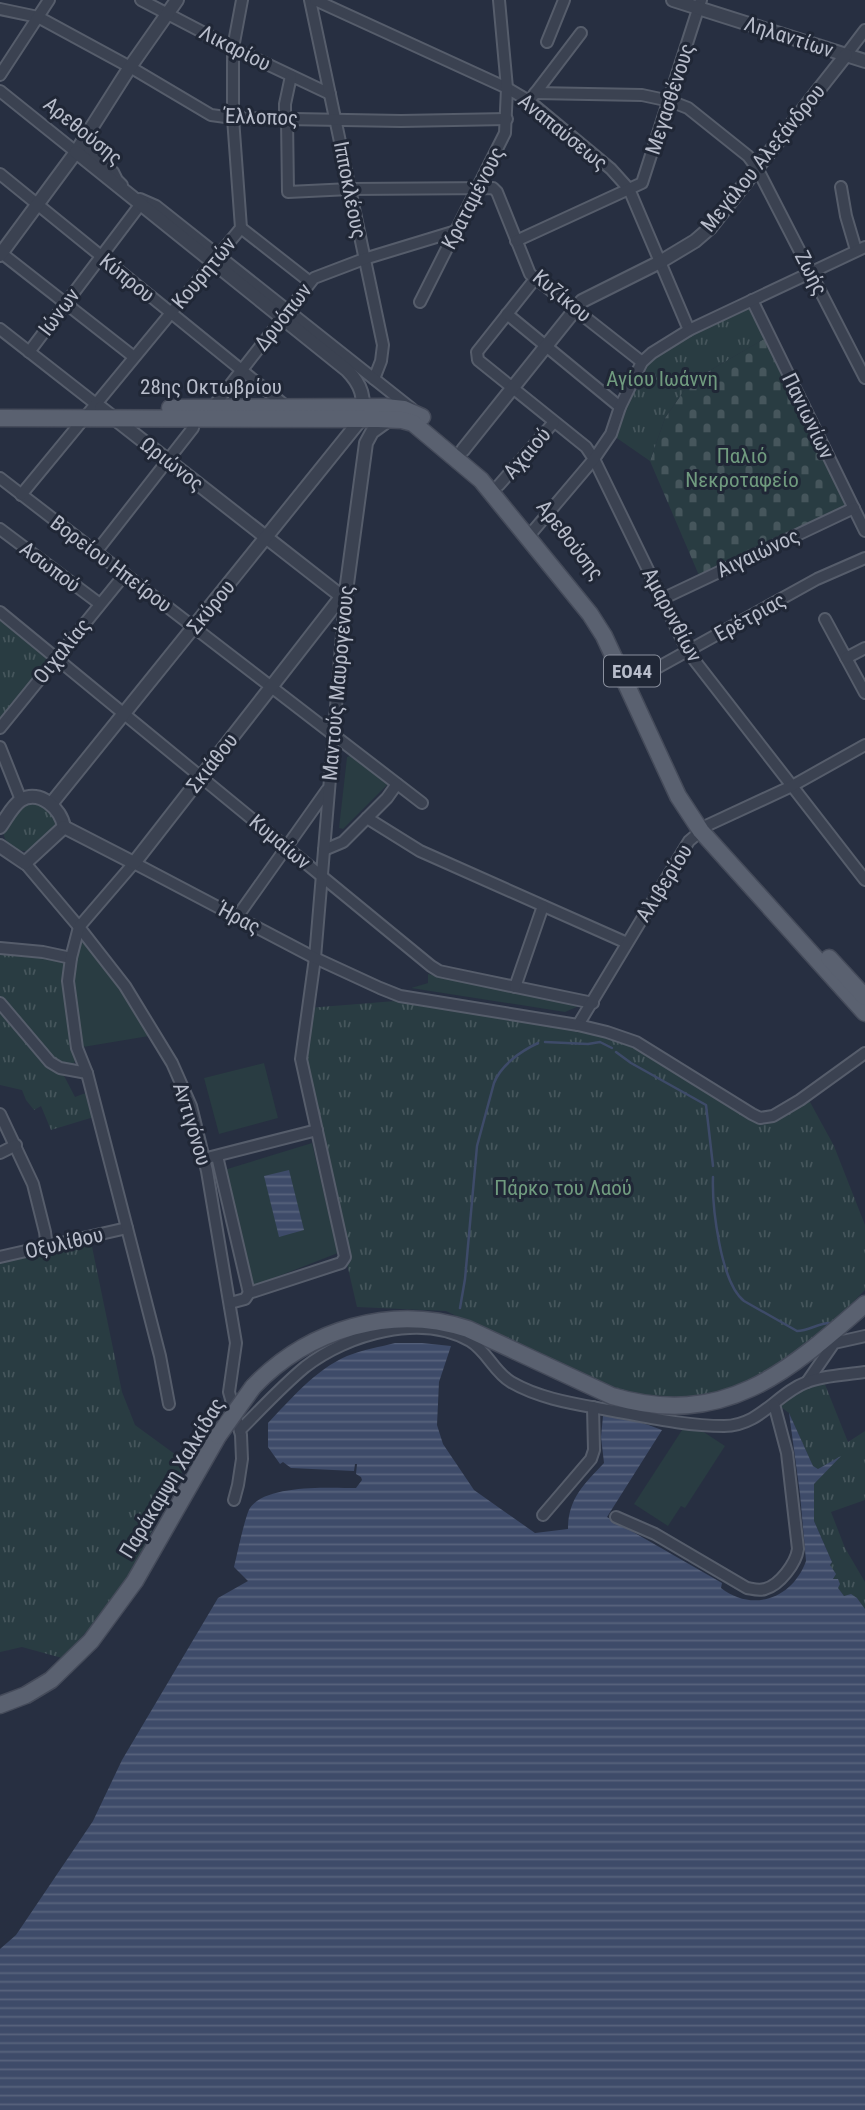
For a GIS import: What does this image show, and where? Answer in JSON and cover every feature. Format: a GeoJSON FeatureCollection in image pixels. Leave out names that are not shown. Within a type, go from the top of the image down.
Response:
{"type":"FeatureCollection","features":[{"type":"Feature","properties":{"kind":"main road","name":"28ης Οκτωβρίου"},"geometry":{"type":"LineString","coordinates":[[0,407],[93,410],[286,407],[363,413]]}},
{"type":"Feature","properties":{"kind":"main road","name":"28ης Οκτωβρίου"},"geometry":{"type":"LineString","coordinates":[[0,418],[93,410],[114,419],[194,419],[363,413],[394,407],[420,415]]}},
{"type":"Feature","properties":{"kind":"main road","name":"Αρεθούσης"},"geometry":{"type":"LineString","coordinates":[[363,413],[413,424],[456,457],[531,533],[596,607],[637,679],[704,828],[862,989]]}},
{"type":"Feature","properties":{"kind":"main road","name":"Αρεθούσης"},"geometry":{"type":"LineString","coordinates":[[420,415],[463,450],[499,485],[604,636],[678,796],[865,1013]]}},
{"type":"Feature","properties":{"kind":"main road","name":"Παράκαμψη Χαλκίδας"},"geometry":{"type":"LineString","coordinates":[[0,1705],[26,1695],[51,1680],[91,1641],[141,1572],[218,1436],[253,1387],[274,1367],[298,1351],[337,1331],[380,1320],[419,1319],[448,1323],[474,1332],[612,1396],[655,1405],[701,1404],[742,1393],[777,1376],[865,1304]]}},
{"type":"Feature","properties":{"kind":"street"},"geometry":{"type":"LineString","coordinates":[[0,10],[2,0]]}},
{"type":"Feature","properties":{"kind":"street"},"geometry":{"type":"LineString","coordinates":[[0,75],[49,0]]}},
{"type":"Feature","properties":{"kind":"street","name":"Λικαρίου"},"geometry":{"type":"LineString","coordinates":[[141,0],[330,94]]}},
{"type":"Feature","properties":{"kind":"street"},"geometry":{"type":"LineString","coordinates":[[134,357],[1,253],[78,149],[177,0]]}},
{"type":"Feature","properties":{"kind":"street","name":"Κουρητών"},"geometry":{"type":"LineString","coordinates":[[21,495],[241,228],[233,118],[233,48],[242,0]]}},
{"type":"Feature","properties":{"kind":"street","name":"Αναπαύσεως"},"geometry":{"type":"LineString","coordinates":[[313,0],[532,97],[611,169],[629,189],[689,330]]}},
{"type":"Feature","properties":{"kind":"street","name":"Ιπποκλέους"},"geometry":{"type":"LineString","coordinates":[[313,0],[383,345],[381,361],[374,379]]}},
{"type":"Feature","properties":{"kind":"street","name":"Κραταμένους"},"geometry":{"type":"LineString","coordinates":[[420,302],[505,133],[508,88],[499,0]]}},
{"type":"Feature","properties":{"kind":"street"},"geometry":{"type":"LineString","coordinates":[[547,42],[564,0]]}},
{"type":"Feature","properties":{"kind":"street","name":"Ληλαντίων"},"geometry":{"type":"LineString","coordinates":[[673,0],[700,4],[865,61]]}},
{"type":"Feature","properties":{"kind":"street","name":"Μεγασθένους"},"geometry":{"type":"LineString","coordinates":[[629,189],[642,183],[700,4]]}},
{"type":"Feature","properties":{"kind":"street","name":"Έλλοπος"},"geometry":{"type":"LineString","coordinates":[[0,10],[38,17],[211,115],[233,118],[401,121],[507,119]]}},
{"type":"Feature","properties":{"kind":"street"},"geometry":{"type":"LineString","coordinates":[[846,55],[865,30]]}},
{"type":"Feature","properties":{"kind":"street"},"geometry":{"type":"LineString","coordinates":[[532,97],[581,33]]}},
{"type":"Feature","properties":{"kind":"street","name":"Μεγάλου Αλεξάνδρου"},"geometry":{"type":"LineString","coordinates":[[463,450],[582,301],[660,262],[695,241],[710,228],[846,55]]}},
{"type":"Feature","properties":{"kind":"street"},"geometry":{"type":"LineString","coordinates":[[291,76],[285,104],[288,192],[480,187]]}},
{"type":"Feature","properties":{"kind":"street","name":"Αρεθούσης"},"geometry":{"type":"LineString","coordinates":[[0,91],[78,149],[141,203],[286,315],[420,415]]}},
{"type":"Feature","properties":{"kind":"street","name":"Ζωής"},"geometry":{"type":"LineString","coordinates":[[532,97],[642,94],[670,101],[688,108],[748,156],[757,168],[865,378]]}},
{"type":"Feature","properties":{"kind":"street","name":"Κύπρου"},"geometry":{"type":"LineString","coordinates":[[0,174],[286,407]]}},
{"type":"Feature","properties":{"kind":"street","name":"Κυζίκου"},"geometry":{"type":"LineString","coordinates":[[480,187],[493,188],[497,192],[530,274],[642,362]]}},
{"type":"Feature","properties":{"kind":"street"},"geometry":{"type":"LineString","coordinates":[[531,533],[594,459],[611,433],[620,407],[642,362],[652,353],[689,330],[860,249],[846,216],[841,187]]}},
{"type":"Feature","properties":{"kind":"street"},"geometry":{"type":"LineString","coordinates":[[516,241],[629,189]]}},
{"type":"Feature","properties":{"kind":"street","name":"Ιώνων"},"geometry":{"type":"LineString","coordinates":[[29,352],[141,203]]}},
{"type":"Feature","properties":{"kind":"street"},"geometry":{"type":"LineString","coordinates":[[241,228],[310,282]]}},
{"type":"Feature","properties":{"kind":"street","name":"Δρυόπων"},"geometry":{"type":"LineString","coordinates":[[212,408],[318,275],[456,231]]}},
{"type":"Feature","properties":{"kind":"street"},"geometry":{"type":"LineString","coordinates":[[535,279],[507,314],[620,407]]}},
{"type":"Feature","properties":{"kind":"street","name":"Πανιωνίων"},"geometry":{"type":"LineString","coordinates":[[751,300],[865,531]]}},
{"type":"Feature","properties":{"kind":"street","name":"Αμαρυνθίων"},"geometry":{"type":"LineString","coordinates":[[507,314],[477,352],[478,360],[586,447],[688,652],[865,880]]}},
{"type":"Feature","properties":{"kind":"street","name":"Αρεθούσης"},"geometry":{"type":"LineString","coordinates":[[286,315],[355,378],[361,389],[363,413]]}},
{"type":"Feature","properties":{"kind":"street"},"geometry":{"type":"LineString","coordinates":[[0,329],[93,410]]}},
{"type":"Feature","properties":{"kind":"street","name":"Σκύρου"},"geometry":{"type":"LineString","coordinates":[[51,804],[363,413]]}},
{"type":"Feature","properties":{"kind":"street","name":"Ωριώνος"},"geometry":{"type":"LineString","coordinates":[[114,419],[343,597]]}},
{"type":"Feature","properties":{"kind":"street"},"geometry":{"type":"LineString","coordinates":[[96,552],[193,428],[194,419]]}},
{"type":"Feature","properties":{"kind":"street","name":"Μαντούς Μαυρογένους"},"geometry":{"type":"LineString","coordinates":[[249,1293],[338,1264],[345,1254],[301,1059],[315,958],[343,597],[365,446],[372,432],[390,419]]}},
{"type":"Feature","properties":{"kind":"street","name":"Αχαιού"},"geometry":{"type":"LineString","coordinates":[[499,485],[554,422]]}},
{"type":"Feature","properties":{"kind":"street","name":"Βορείου Ηπείρου"},"geometry":{"type":"LineString","coordinates":[[0,478],[422,803]]}},
{"type":"Feature","properties":{"kind":"street","name":"Αιγαιώνος"},"geometry":{"type":"LineString","coordinates":[[662,598],[854,508]]}},
{"type":"Feature","properties":{"kind":"street","name":"Ασωπού"},"geometry":{"type":"LineString","coordinates":[[0,529],[100,604]]}},
{"type":"Feature","properties":{"kind":"street","name":"Ερέτριας"},"geometry":{"type":"LineString","coordinates":[[637,679],[817,579],[865,558]]}},
{"type":"Feature","properties":{"kind":"street","name":"Οιχαλίας"},"geometry":{"type":"LineString","coordinates":[[0,728],[125,574]]}},
{"type":"Feature","properties":{"kind":"street","name":"Σκιάθου"},"geometry":{"type":"LineString","coordinates":[[79,927],[134,863],[343,597]]}},
{"type":"Feature","properties":{"kind":"street","name":"Κυμαίων"},"geometry":{"type":"LineString","coordinates":[[0,612],[439,971],[593,1003]]}},
{"type":"Feature","properties":{"kind":"street"},"geometry":{"type":"LineString","coordinates":[[825,619],[865,693]]}},
{"type":"Feature","properties":{"kind":"street"},"geometry":{"type":"LineString","coordinates":[[846,658],[865,648]]}},
{"type":"Feature","properties":{"kind":"street","name":"Αλιβερίου"},"geometry":{"type":"LineString","coordinates":[[578,1025],[689,841],[704,828],[792,786],[865,745]]}},
{"type":"Feature","properties":{"kind":"street"},"geometry":{"type":"LineString","coordinates":[[0,747],[21,800]]}},
{"type":"Feature","properties":{"kind":"street"},"geometry":{"type":"LineString","coordinates":[[324,850],[343,842],[387,799],[397,784]]}},
{"type":"Feature","properties":{"kind":"street"},"geometry":{"type":"LineString","coordinates":[[237,917],[329,788]]}},
{"type":"Feature","properties":{"kind":"street"},"geometry":{"type":"LineString","coordinates":[[0,827],[21,800],[37,798],[51,804],[60,815],[64,827],[25,863],[0,846]]}},
{"type":"Feature","properties":{"kind":"street"},"geometry":{"type":"LineString","coordinates":[[367,818],[420,851],[627,943]]}},
{"type":"Feature","properties":{"kind":"street","name":"Ήρας"},"geometry":{"type":"LineString","coordinates":[[64,827],[315,958],[380,988],[400,996],[607,1032],[636,1042],[760,1118],[773,1116],[800,1100],[865,1054]]}},
{"type":"Feature","properties":{"kind":"street","name":"Αντιγόνου"},"geometry":{"type":"LineString","coordinates":[[25,863],[124,986],[172,1063],[191,1106],[204,1159],[236,1351],[229,1392],[240,1430],[242,1459],[234,1500]]}},
{"type":"Feature","properties":{"kind":"street"},"geometry":{"type":"LineString","coordinates":[[514,987],[543,906]]}},
{"type":"Feature","properties":{"kind":"street"},"geometry":{"type":"LineString","coordinates":[[79,927],[68,981],[77,1048],[87,1073],[160,1356],[169,1404]]}},
{"type":"Feature","properties":{"kind":"street"},"geometry":{"type":"LineString","coordinates":[[0,948],[71,958]]}},
{"type":"Feature","properties":{"kind":"street"},"geometry":{"type":"LineString","coordinates":[[0,1003],[50,1062],[60,1068],[87,1073]]}},
{"type":"Feature","properties":{"kind":"street"},"geometry":{"type":"LineString","coordinates":[[0,1114],[33,1184],[47,1248]]}},
{"type":"Feature","properties":{"kind":"street"},"geometry":{"type":"LineString","coordinates":[[204,1159],[317,1130]]}},
{"type":"Feature","properties":{"kind":"street"},"geometry":{"type":"LineString","coordinates":[[0,1153],[16,1145]]}},
{"type":"Feature","properties":{"kind":"street"},"geometry":{"type":"LineString","coordinates":[[217,1156],[249,1293],[245,1299],[230,1303]]}},
{"type":"Feature","properties":{"kind":"street","name":"Οξυλίθου"},"geometry":{"type":"LineString","coordinates":[[0,1257],[127,1228]]}},
{"type":"Feature","properties":{"kind":"street"},"geometry":{"type":"LineString","coordinates":[[240,1430],[300,1371],[314,1361],[370,1335],[401,1328],[433,1329],[461,1337],[478,1347],[500,1374],[510,1381],[563,1401],[672,1422],[727,1426],[752,1419],[788,1392],[807,1382],[865,1372]]}},
{"type":"Feature","properties":{"kind":"street"},"geometry":{"type":"LineString","coordinates":[[807,1382],[834,1343],[865,1336]]}},
{"type":"Feature","properties":{"kind":"street"},"geometry":{"type":"LineString","coordinates":[[616,1517],[654,1534],[747,1588],[756,1590],[778,1582],[795,1560],[798,1549],[787,1453],[774,1404]]}},
{"type":"Feature","properties":{"kind":"street"},"geometry":{"type":"LineString","coordinates":[[543,1515],[591,1459],[594,1450],[593,1407]]}},
{"type":"Feature","properties":{"kind":"green space","name":"Αγίου Ιωάννη"},"geometry":{"type":"Polygon","coordinates":[[[752,300],[769,336],[690,382],[665,418],[650,461],[611,434],[642,362],[752,300]]]}},
{"type":"Feature","properties":{"kind":"green space","name":"Παλιό Νεκροταφείο"},"geometry":{"type":"Polygon","coordinates":[[[769,336],[854,508],[701,580],[650,461],[665,418],[690,382],[769,336]]]}},
{"type":"Feature","properties":{"kind":"green space"},"geometry":{"type":"Polygon","coordinates":[[[0,612],[56,658],[0,728],[0,612]]]}},
{"type":"Feature","properties":{"kind":"green space"},"geometry":{"type":"Polygon","coordinates":[[[350,756],[388,784],[343,829],[339,828],[347,757],[350,756]]]}},
{"type":"Feature","properties":{"kind":"green space"},"geometry":{"type":"Polygon","coordinates":[[[33,800],[57,814],[57,828],[27,851],[17,850],[7,843],[3,830],[20,806],[33,800]]]}},
{"type":"Feature","properties":{"kind":"green space"},"geometry":{"type":"Polygon","coordinates":[[[79,927],[155,1035],[77,1048],[68,981],[79,927]]]}},
{"type":"Feature","properties":{"kind":"green space"},"geometry":{"type":"Polygon","coordinates":[[[0,948],[71,958],[77,1057],[69,1068],[60,1068],[75,1097],[91,1091],[97,1116],[51,1130],[41,1106],[34,1110],[22,1090],[0,1085],[0,948]]]}},
{"type":"Feature","properties":{"kind":"green space"},"geometry":{"type":"Polygon","coordinates":[[[428,974],[579,1006],[565,1012],[411,988],[428,983],[428,974]]]}},
{"type":"Feature","properties":{"kind":"green space","name":"Πάρκο του Λαού"},"geometry":{"type":"Polygon","coordinates":[[[420,999],[578,1025],[636,1042],[752,1114],[773,1116],[810,1102],[834,1146],[865,1225],[865,1290],[825,1330],[760,1377],[705,1396],[677,1399],[625,1392],[594,1382],[446,1311],[357,1307],[305,1082],[308,1008],[420,999]]]}},
{"type":"Feature","properties":{"kind":"green space"},"geometry":{"type":"Polygon","coordinates":[[[264,1063],[278,1118],[219,1134],[204,1078],[264,1063]]]}},
{"type":"Feature","properties":{"kind":"green space"},"geometry":{"type":"Polygon","coordinates":[[[312,1143],[338,1253],[248,1288],[224,1170],[312,1143]]]}},
{"type":"Feature","properties":{"kind":"green space"},"geometry":{"type":"Polygon","coordinates":[[[90,1237],[122,1392],[135,1425],[187,1463],[130,1573],[99,1618],[62,1658],[22,1647],[0,1652],[0,1257],[90,1237]]]}},
{"type":"Feature","properties":{"kind":"green space"},"geometry":{"type":"Polygon","coordinates":[[[824,1382],[848,1442],[865,1431],[865,1500],[831,1512],[845,1548],[865,1582],[865,1609],[857,1598],[844,1596],[837,1585],[831,1570],[832,1562],[814,1521],[814,1484],[838,1458],[818,1469],[813,1466],[789,1413],[778,1405],[804,1387],[824,1382]]]}},
{"type":"Feature","properties":{"kind":"green space"},"geometry":{"type":"Polygon","coordinates":[[[684,1427],[696,1427],[725,1446],[685,1508],[681,1506],[668,1526],[634,1504],[684,1427]]]}},
{"type":"Feature","properties":{"kind":"water"},"geometry":{"type":"Polygon","coordinates":[[[289,1170],[304,1230],[279,1237],[264,1176],[289,1170]]]}},
{"type":"Feature","properties":{"kind":"water"},"geometry":{"type":"Polygon","coordinates":[[[395,1343],[451,1346],[439,1382],[437,1425],[443,1444],[474,1490],[535,1533],[568,1529],[574,1500],[604,1463],[601,1437],[603,1416],[610,1412],[662,1430],[607,1517],[722,1583],[721,1588],[733,1596],[746,1600],[771,1598],[782,1592],[800,1574],[806,1561],[789,1413],[813,1466],[818,1469],[841,1456],[814,1484],[814,1521],[836,1574],[833,1579],[838,1579],[840,1584],[838,1588],[844,1596],[851,1594],[857,1598],[865,1609],[865,2110],[0,2110],[0,1949],[16,1935],[93,1821],[122,1760],[218,1598],[248,1581],[234,1567],[250,1508],[258,1500],[284,1491],[356,1488],[362,1480],[356,1474],[357,1464],[354,1471],[291,1468],[283,1462],[280,1464],[268,1447],[268,1423],[304,1386],[335,1362],[359,1352],[395,1343]]]}},
{"type":"Feature","properties":{"kind":"waterway"},"geometry":{"type":"LineString","coordinates":[[545,1042],[600,1042],[612,1048]]}},
{"type":"Feature","properties":{"kind":"waterway"},"geometry":{"type":"LineString","coordinates":[[460,1308],[477,1146],[494,1083],[501,1070],[512,1059],[538,1043]]}},
{"type":"Feature","properties":{"kind":"waterway"},"geometry":{"type":"LineString","coordinates":[[616,1052],[706,1105],[713,1166]]}},
{"type":"Feature","properties":{"kind":"waterway"},"geometry":{"type":"LineString","coordinates":[[713,1177],[714,1206],[723,1261],[729,1278],[744,1301],[797,1331],[830,1323]]}}]}
